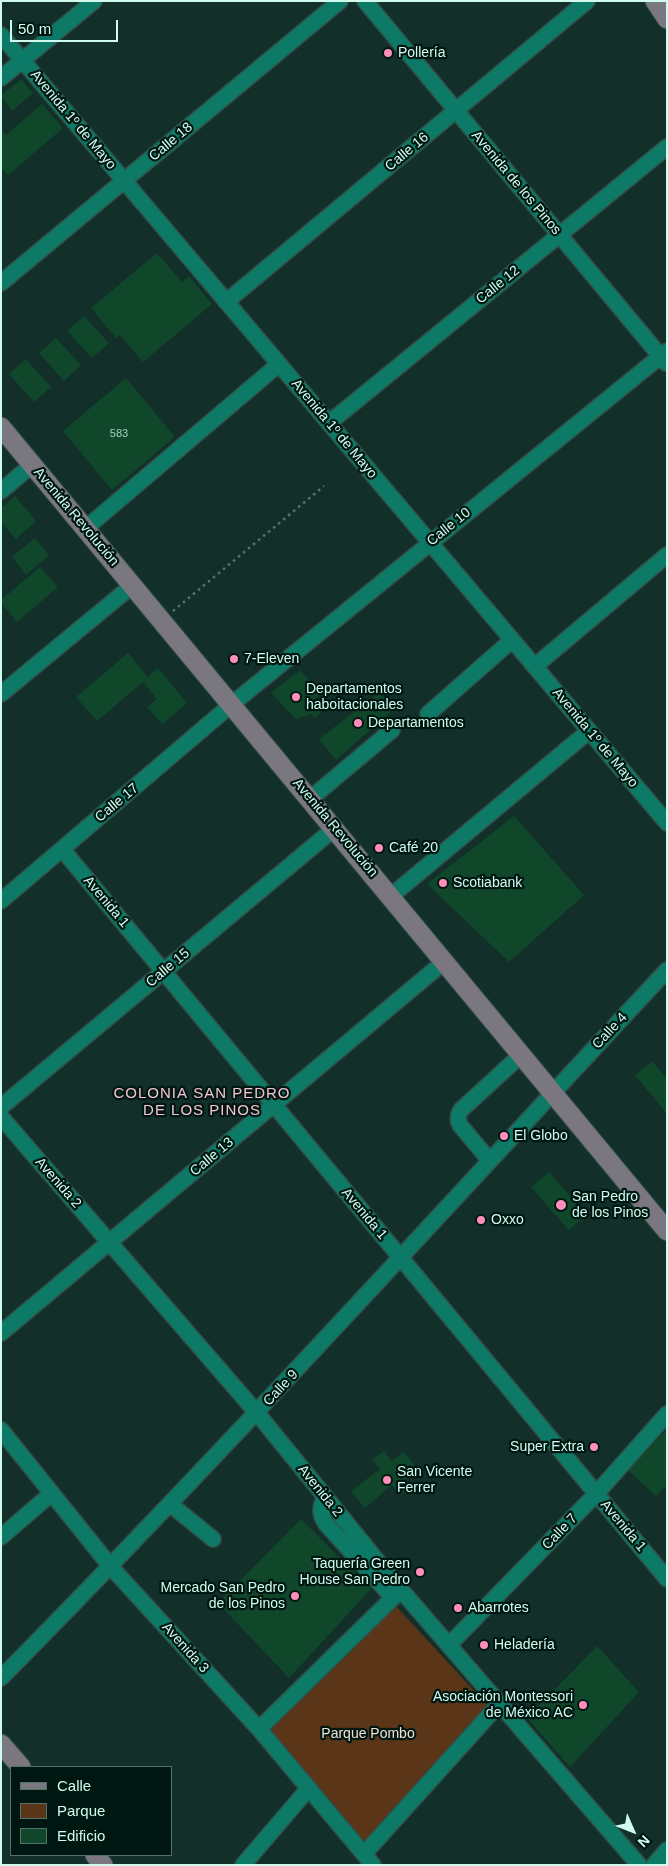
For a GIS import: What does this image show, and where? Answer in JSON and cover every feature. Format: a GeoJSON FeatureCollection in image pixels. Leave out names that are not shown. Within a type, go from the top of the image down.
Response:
{"type":"FeatureCollection","features":[{"type":"Feature","properties":{"kind":"main road"},"geometry":{"type":"LineString","coordinates":[[655,1],[667,20]]}},
{"type":"Feature","properties":{"kind":"main road","name":"Avenida Revolución"},"geometry":{"type":"LineString","coordinates":[[1,427],[554,1092],[667,1231]]}},
{"type":"Feature","properties":{"kind":"main road"},"geometry":{"type":"LineString","coordinates":[[1,1744],[20,1766]]}},
{"type":"Feature","properties":{"kind":"street"},"geometry":{"type":"LineString","coordinates":[[1,78],[94,1]]}},
{"type":"Feature","properties":{"kind":"street","name":"Calle 18"},"geometry":{"type":"LineString","coordinates":[[1,283],[340,1]]}},
{"type":"Feature","properties":{"kind":"street","name":"Avenida de los Pinos"},"geometry":{"type":"LineString","coordinates":[[365,1],[559,235],[665,357]]}},
{"type":"Feature","properties":{"kind":"street","name":"Calle 16"},"geometry":{"type":"LineString","coordinates":[[226,302],[587,1]]}},
{"type":"Feature","properties":{"kind":"street","name":"Avenida 1º de Mayo"},"geometry":{"type":"LineString","coordinates":[[1,35],[667,823]]}},
{"type":"Feature","properties":{"kind":"street","name":"Calle 12"},"geometry":{"type":"LineString","coordinates":[[329,423],[667,148]]}},
{"type":"Feature","properties":{"kind":"street","name":"Calle 10"},"geometry":{"type":"LineString","coordinates":[[232,704],[430,543],[665,357]]}},
{"type":"Feature","properties":{"kind":"street"},"geometry":{"type":"LineString","coordinates":[[86,528],[279,364]]}},
{"type":"Feature","properties":{"kind":"street"},"geometry":{"type":"LineString","coordinates":[[1,490],[32,464]]}},
{"type":"Feature","properties":{"kind":"street"},"geometry":{"type":"LineString","coordinates":[[534,666],[667,555]]}},
{"type":"Feature","properties":{"kind":"street"},"geometry":{"type":"LineString","coordinates":[[1,694],[133,585]]}},
{"type":"Feature","properties":{"kind":"street"},"geometry":{"type":"LineString","coordinates":[[428,714],[512,640]]}},
{"type":"Feature","properties":{"kind":"street","name":"Calle 17"},"geometry":{"type":"LineString","coordinates":[[1,901],[232,704]]}},
{"type":"Feature","properties":{"kind":"street"},"geometry":{"type":"LineString","coordinates":[[310,799],[392,730]]}},
{"type":"Feature","properties":{"kind":"street"},"geometry":{"type":"LineString","coordinates":[[391,896],[589,731]]}},
{"type":"Feature","properties":{"kind":"street","name":"Calle 15"},"geometry":{"type":"LineString","coordinates":[[1,1107],[335,828]]}},
{"type":"Feature","properties":{"kind":"street","name":"Avenida 1"},"geometry":{"type":"LineString","coordinates":[[62,849],[667,1579]]}},
{"type":"Feature","properties":{"kind":"street","name":"Calle 13"},"geometry":{"type":"LineString","coordinates":[[1,1333],[445,961]]}},
{"type":"Feature","properties":{"kind":"street","name":"Calle 4"},"geometry":{"type":"LineString","coordinates":[[554,1092],[667,970]]}},
{"type":"Feature","properties":{"kind":"street"},"geometry":{"type":"LineString","coordinates":[[490,1161],[460,1125],[458,1114],[522,1054]]}},
{"type":"Feature","properties":{"kind":"street","name":"Calle 9"},"geometry":{"type":"LineString","coordinates":[[1,1678],[111,1567],[257,1413],[554,1092]]}},
{"type":"Feature","properties":{"kind":"street","name":"Avenida 2"},"geometry":{"type":"LineString","coordinates":[[1,1117],[257,1413],[325,1496],[397,1594],[449,1645],[639,1865]]}},
{"type":"Feature","properties":{"kind":"street","name":"Calle 7"},"geometry":{"type":"LineString","coordinates":[[449,1645],[596,1494],[667,1414]]}},
{"type":"Feature","properties":{"kind":"street","name":"Avenida 3"},"geometry":{"type":"LineString","coordinates":[[1,1430],[111,1567],[259,1729],[368,1860]]}},
{"type":"Feature","properties":{"kind":"street"},"geometry":{"type":"LineString","coordinates":[[1,1537],[52,1493]]}},
{"type":"Feature","properties":{"kind":"street"},"geometry":{"type":"LineString","coordinates":[[170,1504],[213,1539]]}},
{"type":"Feature","properties":{"kind":"street"},"geometry":{"type":"LineString","coordinates":[[259,1729],[397,1594]]}},
{"type":"Feature","properties":{"kind":"street"},"geometry":{"type":"LineString","coordinates":[[368,1860],[500,1703]]}},
{"type":"Feature","properties":{"kind":"street"},"geometry":{"type":"LineString","coordinates":[[243,1865],[309,1788]]}},
{"type":"Feature","properties":{"kind":"street"},"geometry":{"type":"LineString","coordinates":[[654,1865],[667,1850]]}},
{"type":"Feature","properties":{"kind":"path"},"geometry":{"type":"LineString","coordinates":[[162,620],[324,486]]}},
{"type":"Feature","properties":{"kind":"green space","name":"Parque Pombo"},"geometry":{"type":"Polygon","coordinates":[[[393,1603],[491,1709],[365,1847],[267,1731],[393,1603]]]}},
{"type":"Feature","properties":{"kind":"building"},"geometry":{"type":"Polygon","coordinates":[[[21,79],[33,93],[12,111],[1,96],[21,79]]]}},
{"type":"Feature","properties":{"kind":"building"},"geometry":{"type":"Polygon","coordinates":[[[42,104],[63,128],[8,175],[1,168],[1,129],[6,135],[42,104]]]}},
{"type":"Feature","properties":{"kind":"building"},"geometry":{"type":"Polygon","coordinates":[[[157,253],[182,282],[189,276],[212,304],[143,362],[120,335],[116,338],[91,308],[157,253]]]}},
{"type":"Feature","properties":{"kind":"building"},"geometry":{"type":"Polygon","coordinates":[[[84,316],[109,343],[92,358],[67,331],[84,316]]]}},
{"type":"Feature","properties":{"kind":"building"},"geometry":{"type":"Polygon","coordinates":[[[56,338],[81,365],[64,381],[39,353],[56,338]]]}},
{"type":"Feature","properties":{"kind":"building"},"geometry":{"type":"Polygon","coordinates":[[[26,359],[51,387],[34,402],[9,374],[26,359]]]}},
{"type":"Feature","properties":{"kind":"building"},"geometry":{"type":"Polygon","coordinates":[[[126,378],[175,437],[112,490],[63,431],[126,378]]]}},
{"type":"Feature","properties":{"kind":"building"},"geometry":{"type":"Polygon","coordinates":[[[15,496],[36,521],[16,539],[1,522],[1,508],[15,496]]]}},
{"type":"Feature","properties":{"kind":"building"},"geometry":{"type":"Polygon","coordinates":[[[35,538],[49,555],[26,575],[12,557],[35,538]]]}},
{"type":"Feature","properties":{"kind":"building"},"geometry":{"type":"Polygon","coordinates":[[[40,567],[58,587],[17,622],[1,603],[1,600],[40,567]]]}},
{"type":"Feature","properties":{"kind":"building"},"geometry":{"type":"Polygon","coordinates":[[[128,653],[148,677],[158,668],[187,703],[162,724],[147,707],[157,699],[143,682],[97,721],[76,697],[128,653]]]}},
{"type":"Feature","properties":{"kind":"building","name":"Departamentos haboitacionales"},"geometry":{"type":"Polygon","coordinates":[[[300,670],[321,694],[314,700],[324,709],[315,718],[311,714],[296,719],[271,693],[300,670]]]}},
{"type":"Feature","properties":{"kind":"building","name":"Departamentos"},"geometry":{"type":"Polygon","coordinates":[[[380,692],[395,708],[336,760],[319,739],[380,692]]]}},
{"type":"Feature","properties":{"kind":"building"},"geometry":{"type":"Polygon","coordinates":[[[514,816],[584,895],[509,962],[427,884],[514,816]]]}},
{"type":"Feature","properties":{"kind":"building"},"geometry":{"type":"Polygon","coordinates":[[[652,1061],[667,1079],[667,1114],[635,1075],[652,1061]]]}},
{"type":"Feature","properties":{"kind":"building"},"geometry":{"type":"Polygon","coordinates":[[[549,1172],[586,1215],[569,1230],[531,1187],[549,1172]]]}},
{"type":"Feature","properties":{"kind":"building"},"geometry":{"type":"Polygon","coordinates":[[[667,1429],[667,1485],[656,1496],[628,1470],[667,1429]]]}},
{"type":"Feature","properties":{"kind":"building","name":"San Vicente Ferrer"},"geometry":{"type":"Polygon","coordinates":[[[384,1451],[392,1461],[404,1452],[415,1466],[404,1475],[412,1487],[400,1495],[392,1485],[365,1508],[351,1491],[380,1469],[372,1460],[384,1451]]]}},
{"type":"Feature","properties":{"kind":"building","name":"Mercado San Pedro de los Pinos"},"geometry":{"type":"Polygon","coordinates":[[[301,1519],[371,1589],[289,1678],[218,1603],[301,1519]]]}},
{"type":"Feature","properties":{"kind":"building","name":"Asociación Montessori de México AC"},"geometry":{"type":"Polygon","coordinates":[[[597,1646],[639,1692],[570,1767],[527,1718],[597,1646]]]}},
{"type":"Feature","properties":{"kind":"place","name":"Pollería"},"geometry":{"type":"Point","coordinates":[388,53]}},
{"type":"Feature","properties":{"kind":"place","name":"7-Eleven"},"geometry":{"type":"Point","coordinates":[234,659]}},
{"type":"Feature","properties":{"kind":"place","name":"Departamentos haboitacionales"},"geometry":{"type":"Point","coordinates":[296,697]}},
{"type":"Feature","properties":{"kind":"place","name":"Departamentos"},"geometry":{"type":"Point","coordinates":[358,723]}},
{"type":"Feature","properties":{"kind":"place","name":"Café 20"},"geometry":{"type":"Point","coordinates":[379,848]}},
{"type":"Feature","properties":{"kind":"place","name":"Scotiabank"},"geometry":{"type":"Point","coordinates":[443,883]}},
{"type":"Feature","properties":{"kind":"place","name":"El Globo"},"geometry":{"type":"Point","coordinates":[504,1136]}},
{"type":"Feature","properties":{"kind":"place","name":"San Pedro de los Pinos"},"geometry":{"type":"Point","coordinates":[561,1205]}},
{"type":"Feature","properties":{"kind":"place","name":"Oxxo"},"geometry":{"type":"Point","coordinates":[481,1220]}},
{"type":"Feature","properties":{"kind":"place","name":"Super Extra"},"geometry":{"type":"Point","coordinates":[594,1447]}},
{"type":"Feature","properties":{"kind":"place","name":"San Vicente Ferrer"},"geometry":{"type":"Point","coordinates":[387,1480]}},
{"type":"Feature","properties":{"kind":"place","name":"Taquería Green House San Pedro"},"geometry":{"type":"Point","coordinates":[420,1572]}},
{"type":"Feature","properties":{"kind":"place","name":"Mercado San Pedro de los Pinos"},"geometry":{"type":"Point","coordinates":[295,1596]}},
{"type":"Feature","properties":{"kind":"place","name":"Abarrotes"},"geometry":{"type":"Point","coordinates":[458,1608]}},
{"type":"Feature","properties":{"kind":"place","name":"Heladería"},"geometry":{"type":"Point","coordinates":[484,1645]}},
{"type":"Feature","properties":{"kind":"place","name":"Asociación Montessori de México AC"},"geometry":{"type":"Point","coordinates":[583,1705]}},
{"type":"Feature","properties":{"kind":"district","name":"COLONIA SAN PEDRO DE LOS PINOS"},"geometry":{"type":"Point","coordinates":[202,1102]}}]}
